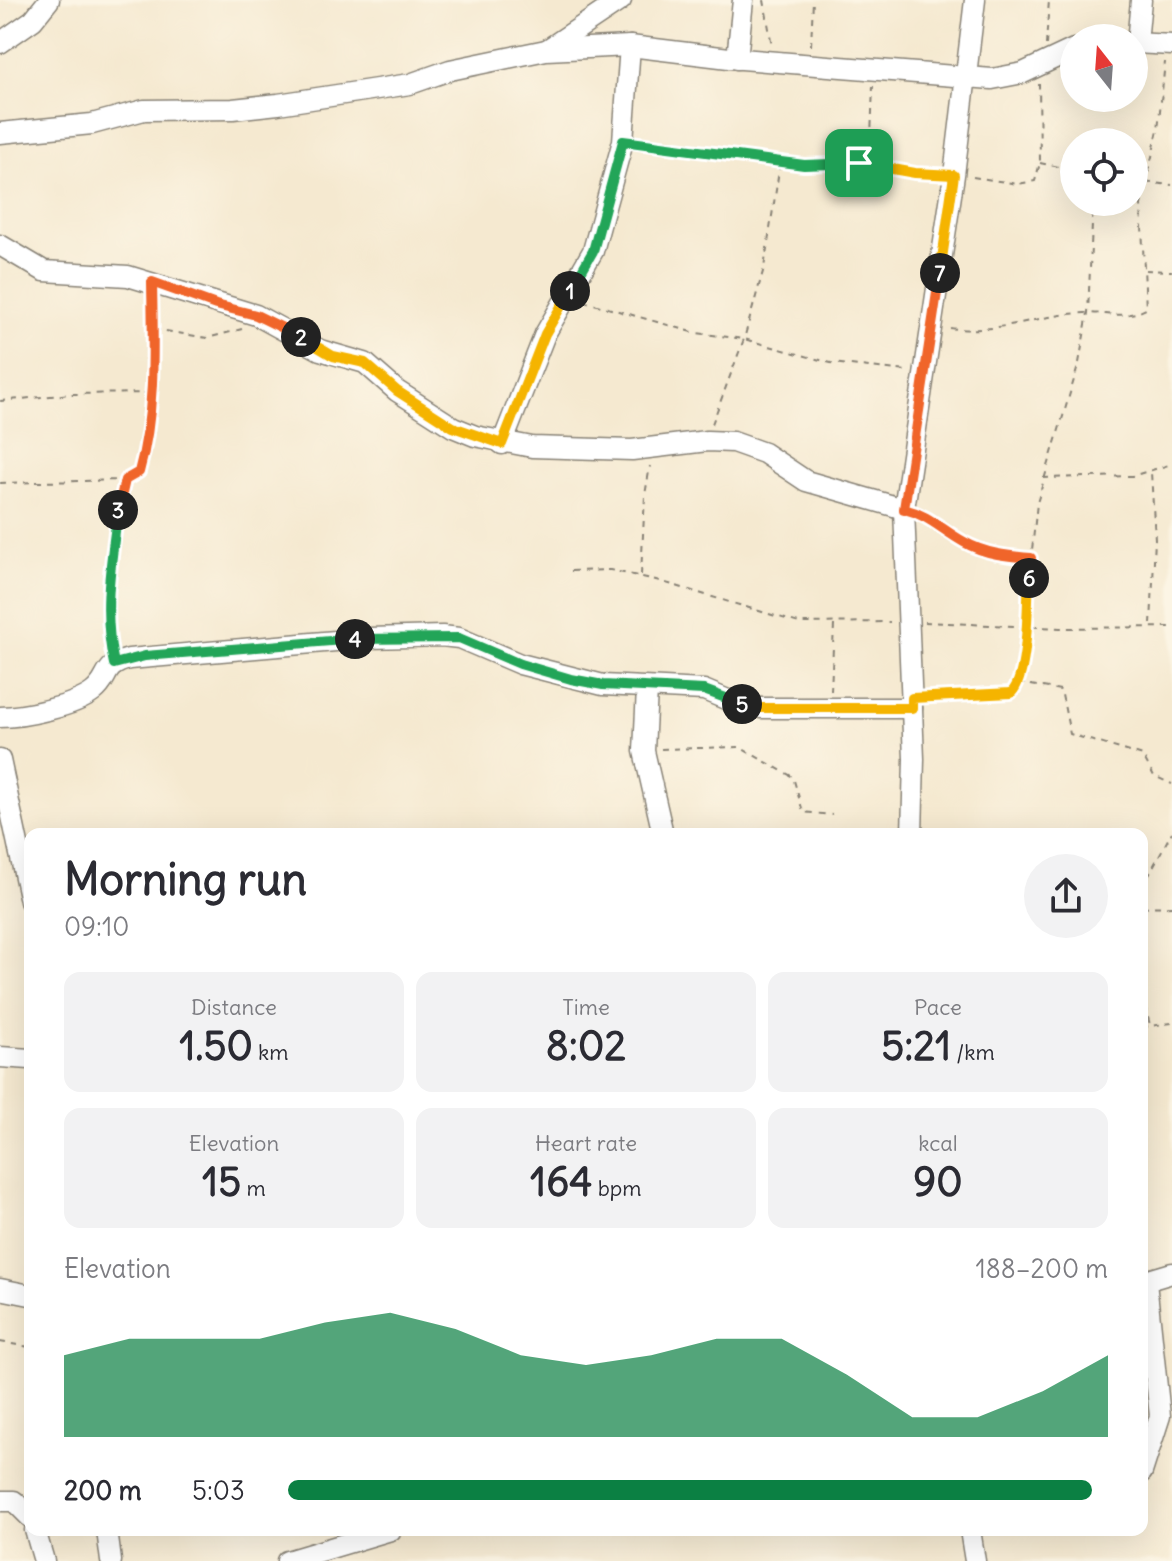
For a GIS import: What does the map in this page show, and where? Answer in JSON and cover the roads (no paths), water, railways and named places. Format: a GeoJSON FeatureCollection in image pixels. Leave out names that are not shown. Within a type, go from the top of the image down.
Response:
{"type":"FeatureCollection","features":[{"type":"Feature","properties":{"kind":"street"},"geometry":{"type":"LineString","coordinates":[[0,43],[33,20],[49,0]]}},
{"type":"Feature","properties":{"kind":"street"},"geometry":{"type":"LineString","coordinates":[[546,50],[621,0]]}},
{"type":"Feature","properties":{"kind":"street"},"geometry":{"type":"LineString","coordinates":[[737,59],[743,0]]}},
{"type":"Feature","properties":{"kind":"street"},"geometry":{"type":"LineString","coordinates":[[912,828],[912,703],[904,509],[927,370],[975,0]]}},
{"type":"Feature","properties":{"kind":"street"},"geometry":{"type":"LineString","coordinates":[[1138,24],[1141,0]]}},
{"type":"Feature","properties":{"kind":"street"},"geometry":{"type":"LineString","coordinates":[[1148,44],[1169,46]]}},
{"type":"Feature","properties":{"kind":"street"},"geometry":{"type":"LineString","coordinates":[[502,444],[545,334],[593,251],[623,141],[630,46]]}},
{"type":"Feature","properties":{"kind":"street"},"geometry":{"type":"LineString","coordinates":[[0,133],[64,128],[144,110],[233,109],[410,84],[450,70],[546,50],[630,46],[737,59],[966,79],[1010,76],[1060,56]]}},
{"type":"Feature","properties":{"kind":"street"},"geometry":{"type":"LineString","coordinates":[[0,245],[44,271],[109,274],[152,282],[216,305],[256,315],[320,350],[359,361],[397,391],[453,427],[502,444],[654,449],[707,441],[753,447],[806,481],[904,509]]}},
{"type":"Feature","properties":{"kind":"street"},"geometry":{"type":"LineString","coordinates":[[0,717],[30,714],[84,697],[95,691],[114,664],[145,656],[370,638],[442,636],[459,638],[520,664],[571,679],[647,689],[704,690],[735,703],[761,708],[912,703]]}},
{"type":"Feature","properties":{"kind":"street"},"geometry":{"type":"LineString","coordinates":[[647,689],[644,751],[662,828]]}},
{"type":"Feature","properties":{"kind":"street"},"geometry":{"type":"LineString","coordinates":[[0,760],[24,873]]}},
{"type":"Feature","properties":{"kind":"street"},"geometry":{"type":"LineString","coordinates":[[0,1057],[24,1059]]}},
{"type":"Feature","properties":{"kind":"street"},"geometry":{"type":"LineString","coordinates":[[1148,1281],[1172,1273]]}},
{"type":"Feature","properties":{"kind":"street"},"geometry":{"type":"LineString","coordinates":[[0,1289],[24,1294]]}},
{"type":"Feature","properties":{"kind":"street"},"geometry":{"type":"LineString","coordinates":[[1148,1316],[1160,1416],[1148,1453]]}},
{"type":"Feature","properties":{"kind":"street"},"geometry":{"type":"LineString","coordinates":[[0,1501],[14,1501],[24,1511]]}},
{"type":"Feature","properties":{"kind":"street"},"geometry":{"type":"LineString","coordinates":[[37,1536],[44,1561]]}},
{"type":"Feature","properties":{"kind":"street"},"geometry":{"type":"LineString","coordinates":[[108,1536],[111,1561]]}},
{"type":"Feature","properties":{"kind":"street"},"geometry":{"type":"LineString","coordinates":[[287,1561],[360,1551],[382,1536]]}},
{"type":"Feature","properties":{"kind":"street"},"geometry":{"type":"LineString","coordinates":[[971,1536],[975,1561]]}}]}
